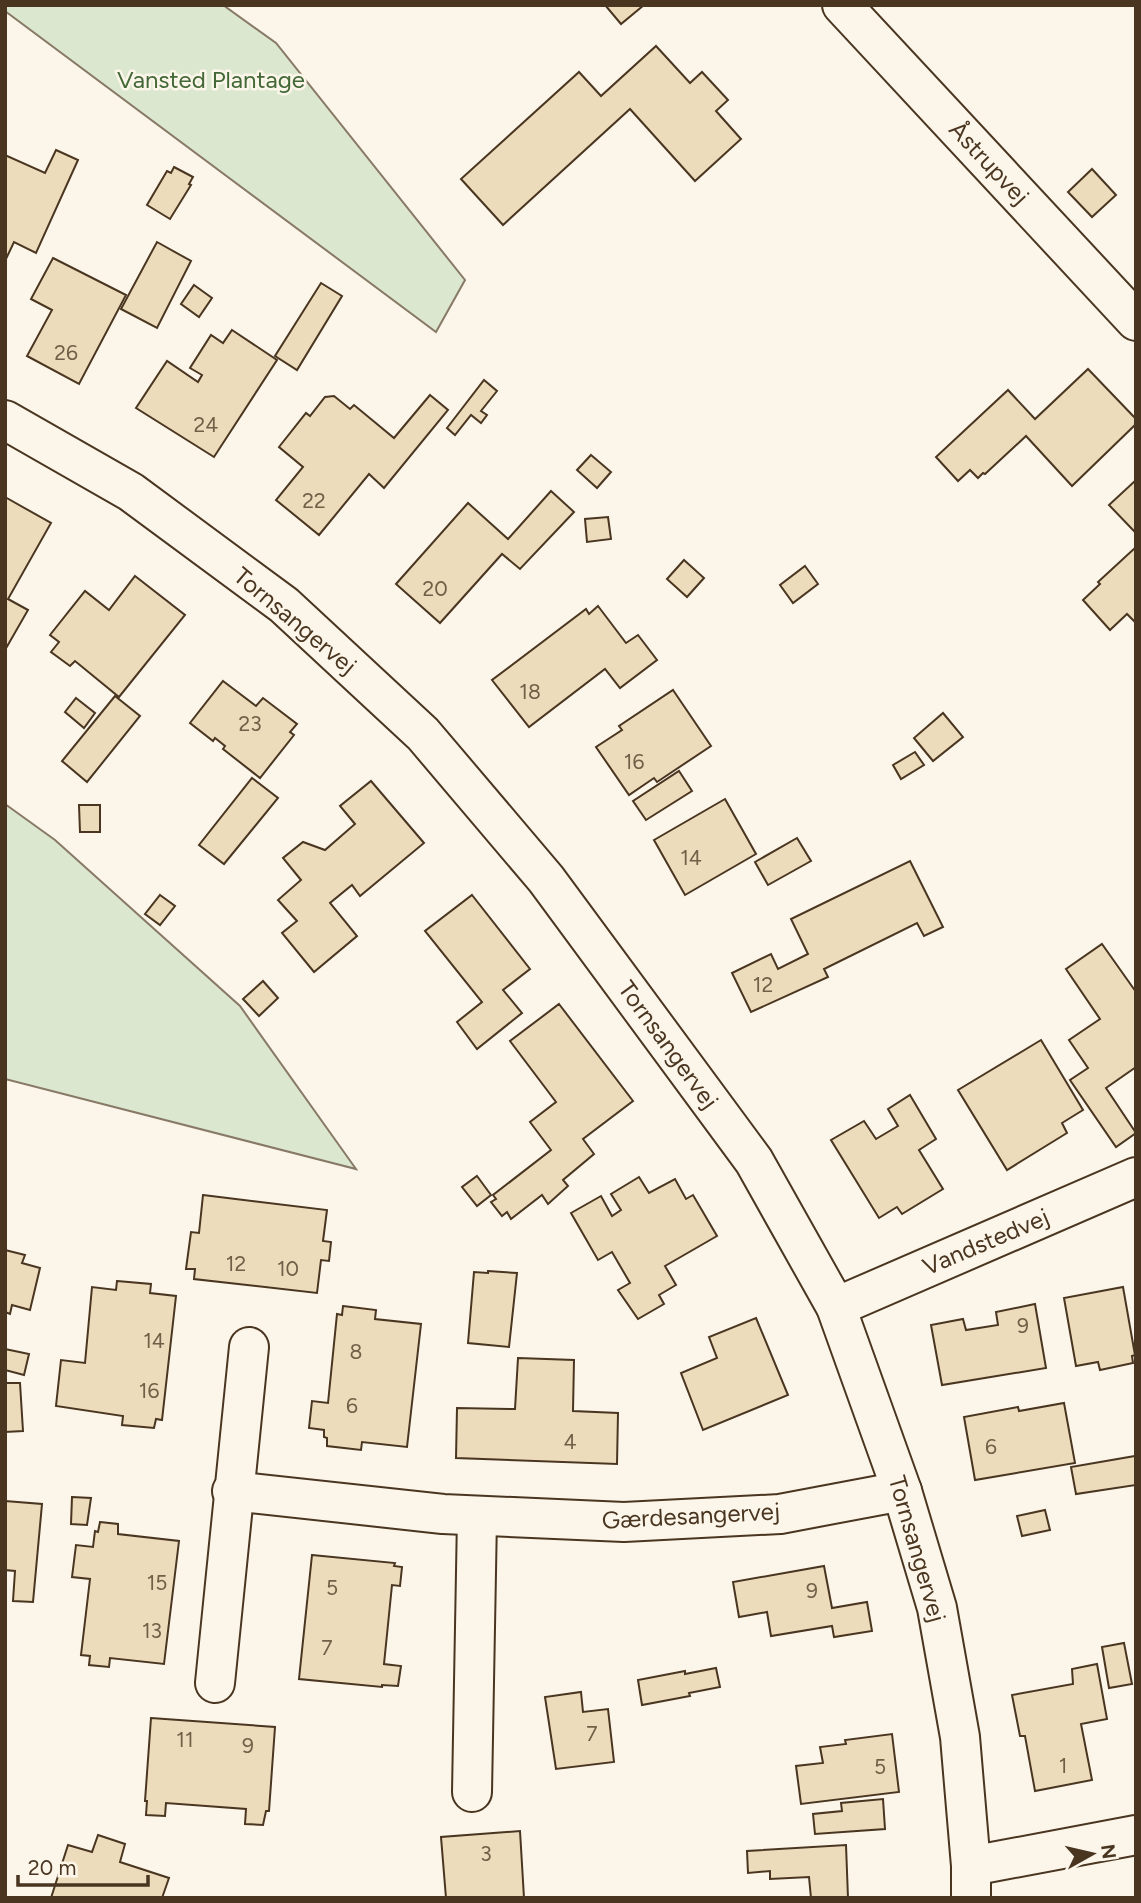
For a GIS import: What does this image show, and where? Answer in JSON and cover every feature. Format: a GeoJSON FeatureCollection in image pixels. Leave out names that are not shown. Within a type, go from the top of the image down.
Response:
{"type":"FeatureCollection","features":[{"type":"Feature","properties":{"kind":"street","name":"Åstrupvej"},"geometry":{"type":"LineString","coordinates":[[842,5],[1136,321]]}},
{"type":"Feature","properties":{"kind":"street","name":"Tornsangervej"},"geometry":{"type":"LineString","coordinates":[[5,420],[131,492],[284,605],[423,734],[546,879],[754,1161],[836,1307],[902,1491],[937,1608],[960,1737],[971,1882]]}},
{"type":"Feature","properties":{"kind":"street","name":"Vandstedvej"},"geometry":{"type":"LineString","coordinates":[[836,1307],[1136,1177]]}},
{"type":"Feature","properties":{"kind":"street"},"geometry":{"type":"LineString","coordinates":[[215,1683],[232,1492],[249,1348]]}},
{"type":"Feature","properties":{"kind":"street","name":"Gærdesangervej"},"geometry":{"type":"LineString","coordinates":[[232,1492],[477,1517],[624,1522],[780,1514],[902,1491]]}},
{"type":"Feature","properties":{"kind":"street"},"geometry":{"type":"LineString","coordinates":[[472,1792],[477,1517]]}},
{"type":"Feature","properties":{"kind":"street"},"geometry":{"type":"LineString","coordinates":[[971,1882],[1136,1835]]}},
{"type":"Feature","properties":{"kind":"green space","name":"Vansted Plantage"},"geometry":{"type":"Polygon","coordinates":[[[5,5],[223,5],[276,43],[465,280],[436,332],[5,11],[5,5]]]}},
{"type":"Feature","properties":{"kind":"green space"},"geometry":{"type":"Polygon","coordinates":[[[5,804],[55,840],[240,1006],[356,1169],[5,1079],[5,804]]]}},
{"type":"Feature","properties":{"kind":"building"},"geometry":{"type":"Polygon","coordinates":[[[605,5],[644,5],[621,24],[605,5]]]}},
{"type":"Feature","properties":{"kind":"building"},"geometry":{"type":"Polygon","coordinates":[[[656,46],[690,83],[702,72],[728,100],[716,111],[741,139],[695,181],[630,109],[503,225],[461,179],[579,72],[601,96],[656,46]]]}},
{"type":"Feature","properties":{"kind":"building"},"geometry":{"type":"Polygon","coordinates":[[[56,150],[78,160],[36,253],[14,242],[5,261],[5,155],[45,173],[56,150]]]}},
{"type":"Feature","properties":{"kind":"building"},"geometry":{"type":"Polygon","coordinates":[[[174,167],[193,177],[170,219],[147,205],[167,171],[171,173],[174,167]]]}},
{"type":"Feature","properties":{"kind":"building"},"geometry":{"type":"Polygon","coordinates":[[[1092,169],[1116,195],[1092,217],[1068,192],[1092,169]]]}},
{"type":"Feature","properties":{"kind":"building"},"geometry":{"type":"Polygon","coordinates":[[[157,242],[191,261],[157,328],[121,309],[157,242]]]}},
{"type":"Feature","properties":{"kind":"building"},"geometry":{"type":"Polygon","coordinates":[[[53,258],[126,295],[79,384],[27,356],[52,310],[31,299],[53,258]]]}},
{"type":"Feature","properties":{"kind":"building"},"geometry":{"type":"Polygon","coordinates":[[[321,283],[342,296],[297,370],[275,356],[321,283]]]}},
{"type":"Feature","properties":{"kind":"building"},"geometry":{"type":"Polygon","coordinates":[[[194,285],[212,298],[199,317],[181,304],[194,285]]]}},
{"type":"Feature","properties":{"kind":"building"},"geometry":{"type":"Polygon","coordinates":[[[232,330],[277,360],[214,457],[136,408],[167,361],[198,382],[202,375],[190,368],[211,335],[223,343],[232,330]]]}},
{"type":"Feature","properties":{"kind":"building"},"geometry":{"type":"Polygon","coordinates":[[[1088,369],[1136,419],[1136,424],[1072,486],[1026,436],[978,478],[970,470],[958,481],[936,457],[1008,390],[1035,419],[1088,369]]]}},
{"type":"Feature","properties":{"kind":"building"},"geometry":{"type":"Polygon","coordinates":[[[484,380],[497,391],[481,411],[487,415],[481,423],[471,415],[455,435],[447,428],[484,380]]]}},
{"type":"Feature","properties":{"kind":"building"},"geometry":{"type":"Polygon","coordinates":[[[430,395],[448,410],[384,488],[369,474],[319,535],[276,500],[303,467],[279,447],[306,413],[310,416],[325,397],[334,396],[350,409],[354,405],[394,438],[430,395]]]}},
{"type":"Feature","properties":{"kind":"building"},"geometry":{"type":"Polygon","coordinates":[[[591,455],[611,472],[597,488],[577,470],[591,455]]]}},
{"type":"Feature","properties":{"kind":"building"},"geometry":{"type":"Polygon","coordinates":[[[1136,480],[1136,529],[1134,531],[1109,505],[1136,480]]]}},
{"type":"Feature","properties":{"kind":"building"},"geometry":{"type":"Polygon","coordinates":[[[551,491],[574,512],[520,569],[502,554],[440,623],[396,584],[468,503],[508,539],[551,491]]]}},
{"type":"Feature","properties":{"kind":"building"},"geometry":{"type":"Polygon","coordinates":[[[5,497],[51,523],[8,599],[28,610],[5,650],[5,497]]]}},
{"type":"Feature","properties":{"kind":"building"},"geometry":{"type":"Polygon","coordinates":[[[608,517],[611,539],[587,542],[585,519],[608,517]]]}},
{"type":"Feature","properties":{"kind":"building"},"geometry":{"type":"Polygon","coordinates":[[[1136,547],[1136,623],[1127,614],[1110,630],[1083,600],[1100,584],[1098,582],[1136,547]]]}},
{"type":"Feature","properties":{"kind":"building"},"geometry":{"type":"Polygon","coordinates":[[[684,560],[704,578],[687,597],[667,579],[684,560]]]}},
{"type":"Feature","properties":{"kind":"building"},"geometry":{"type":"Polygon","coordinates":[[[805,566],[818,584],[793,603],[780,585],[805,566]]]}},
{"type":"Feature","properties":{"kind":"building"},"geometry":{"type":"Polygon","coordinates":[[[135,576],[185,615],[119,697],[75,661],[70,666],[51,652],[59,642],[50,635],[85,591],[109,610],[135,576]]]}},
{"type":"Feature","properties":{"kind":"building"},"geometry":{"type":"Polygon","coordinates":[[[598,606],[626,643],[638,635],[657,660],[620,688],[605,669],[529,727],[492,680],[586,609],[589,614],[598,606]]]}},
{"type":"Feature","properties":{"kind":"building"},"geometry":{"type":"Polygon","coordinates":[[[223,681],[256,706],[263,698],[297,724],[290,732],[294,735],[260,778],[223,749],[225,746],[215,738],[213,741],[190,723],[223,681]]]}},
{"type":"Feature","properties":{"kind":"building"},"geometry":{"type":"Polygon","coordinates":[[[673,690],[711,746],[657,782],[654,778],[629,795],[596,747],[622,730],[619,726],[673,690]]]}},
{"type":"Feature","properties":{"kind":"building"},"geometry":{"type":"Polygon","coordinates":[[[115,696],[140,716],[87,782],[62,761],[115,696]]]}},
{"type":"Feature","properties":{"kind":"building"},"geometry":{"type":"Polygon","coordinates":[[[76,698],[95,713],[84,728],[65,712],[76,698]]]}},
{"type":"Feature","properties":{"kind":"building"},"geometry":{"type":"Polygon","coordinates":[[[943,713],[963,737],[933,761],[914,738],[943,713]]]}},
{"type":"Feature","properties":{"kind":"building"},"geometry":{"type":"Polygon","coordinates":[[[915,752],[924,765],[901,779],[893,765],[915,752]]]}},
{"type":"Feature","properties":{"kind":"building"},"geometry":{"type":"Polygon","coordinates":[[[679,771],[692,791],[646,820],[633,801],[679,771]]]}},
{"type":"Feature","properties":{"kind":"building"},"geometry":{"type":"Polygon","coordinates":[[[252,778],[278,798],[224,864],[199,845],[252,778]]]}},
{"type":"Feature","properties":{"kind":"building"},"geometry":{"type":"Polygon","coordinates":[[[371,781],[424,843],[360,896],[352,885],[330,903],[357,936],[314,972],[282,933],[297,921],[278,900],[301,880],[283,858],[303,842],[325,850],[355,824],[340,806],[371,781]]]}},
{"type":"Feature","properties":{"kind":"building"},"geometry":{"type":"Polygon","coordinates":[[[725,799],[756,854],[685,895],[654,840],[725,799]]]}},
{"type":"Feature","properties":{"kind":"building"},"geometry":{"type":"Polygon","coordinates":[[[79,805],[100,805],[100,832],[80,832],[79,805]]]}},
{"type":"Feature","properties":{"kind":"building"},"geometry":{"type":"Polygon","coordinates":[[[797,838],[811,861],[768,885],[755,862],[797,838]]]}},
{"type":"Feature","properties":{"kind":"building"},"geometry":{"type":"Polygon","coordinates":[[[910,861],[943,927],[924,936],[917,923],[824,969],[828,977],[751,1012],[732,973],[771,954],[778,969],[808,954],[791,919],[910,861]]]}},
{"type":"Feature","properties":{"kind":"building"},"geometry":{"type":"Polygon","coordinates":[[[160,895],[175,906],[160,925],[145,914],[160,895]]]}},
{"type":"Feature","properties":{"kind":"building"},"geometry":{"type":"Polygon","coordinates":[[[472,895],[530,969],[503,990],[522,1013],[477,1049],[457,1022],[482,1002],[425,931],[472,895]]]}},
{"type":"Feature","properties":{"kind":"building"},"geometry":{"type":"Polygon","coordinates":[[[1102,944],[1136,992],[1136,1067],[1106,1088],[1136,1133],[1116,1147],[1070,1080],[1088,1068],[1069,1040],[1100,1019],[1066,969],[1102,944]]]}},
{"type":"Feature","properties":{"kind":"building"},"geometry":{"type":"Polygon","coordinates":[[[263,981],[278,998],[259,1016],[243,999],[263,981]]]}},
{"type":"Feature","properties":{"kind":"building"},"geometry":{"type":"Polygon","coordinates":[[[559,1004],[633,1101],[583,1139],[594,1154],[563,1180],[568,1186],[548,1204],[542,1195],[511,1219],[507,1212],[502,1216],[491,1202],[496,1199],[493,1195],[551,1150],[530,1122],[556,1102],[510,1041],[559,1004]]]}},
{"type":"Feature","properties":{"kind":"building"},"geometry":{"type":"Polygon","coordinates":[[[1041,1040],[1083,1110],[1062,1123],[1067,1133],[1007,1170],[958,1090],[1041,1040]]]}},
{"type":"Feature","properties":{"kind":"building"},"geometry":{"type":"Polygon","coordinates":[[[910,1095],[936,1139],[919,1150],[943,1189],[902,1214],[897,1207],[879,1218],[831,1140],[864,1121],[876,1139],[898,1126],[888,1109],[910,1095]]]}},
{"type":"Feature","properties":{"kind":"building"},"geometry":{"type":"Polygon","coordinates":[[[477,1176],[491,1195],[477,1206],[462,1187],[477,1176]]]}},
{"type":"Feature","properties":{"kind":"building"},"geometry":{"type":"Polygon","coordinates":[[[639,1177],[649,1193],[675,1179],[686,1199],[693,1195],[717,1236],[665,1266],[676,1285],[659,1295],[664,1304],[638,1319],[618,1290],[630,1283],[612,1252],[598,1260],[571,1213],[601,1196],[612,1216],[621,1210],[611,1194],[639,1177]]]}},
{"type":"Feature","properties":{"kind":"building"},"geometry":{"type":"Polygon","coordinates":[[[203,1195],[327,1210],[323,1241],[331,1242],[329,1261],[321,1260],[317,1293],[194,1279],[195,1269],[186,1269],[191,1232],[199,1233],[203,1195]]]}},
{"type":"Feature","properties":{"kind":"building"},"geometry":{"type":"Polygon","coordinates":[[[5,1250],[25,1255],[22,1263],[40,1268],[30,1310],[12,1305],[10,1314],[5,1312],[5,1250]]]}},
{"type":"Feature","properties":{"kind":"building"},"geometry":{"type":"Polygon","coordinates":[[[474,1272],[517,1273],[509,1347],[468,1343],[474,1272]]]}},
{"type":"Feature","properties":{"kind":"building"},"geometry":{"type":"Polygon","coordinates":[[[117,1281],[151,1284],[150,1293],[176,1296],[162,1420],[156,1419],[154,1428],[122,1425],[123,1416],[56,1406],[61,1360],[85,1363],[92,1287],[116,1290],[117,1281]]]}},
{"type":"Feature","properties":{"kind":"building"},"geometry":{"type":"Polygon","coordinates":[[[1123,1287],[1135,1355],[1132,1356],[1133,1363],[1100,1370],[1098,1362],[1076,1366],[1064,1298],[1123,1287]]]}},
{"type":"Feature","properties":{"kind":"building"},"geometry":{"type":"Polygon","coordinates":[[[1035,1304],[1046,1368],[942,1385],[931,1325],[963,1319],[966,1330],[998,1325],[996,1312],[1035,1304]]]}},
{"type":"Feature","properties":{"kind":"building"},"geometry":{"type":"Polygon","coordinates":[[[343,1306],[376,1310],[375,1319],[421,1324],[407,1447],[362,1442],[361,1450],[327,1446],[324,1430],[309,1428],[312,1401],[328,1403],[337,1314],[342,1315],[343,1306]]]}},
{"type":"Feature","properties":{"kind":"building"},"geometry":{"type":"Polygon","coordinates":[[[756,1318],[788,1395],[703,1430],[681,1373],[717,1358],[709,1337],[756,1318]]]}},
{"type":"Feature","properties":{"kind":"building"},"geometry":{"type":"Polygon","coordinates":[[[5,1349],[29,1354],[24,1375],[5,1370],[5,1349]]]}},
{"type":"Feature","properties":{"kind":"building"},"geometry":{"type":"Polygon","coordinates":[[[518,1358],[574,1360],[573,1411],[618,1413],[617,1464],[456,1458],[457,1408],[515,1409],[518,1358]]]}},
{"type":"Feature","properties":{"kind":"building"},"geometry":{"type":"Polygon","coordinates":[[[5,1383],[20,1383],[23,1431],[5,1432],[5,1383]]]}},
{"type":"Feature","properties":{"kind":"building"},"geometry":{"type":"Polygon","coordinates":[[[1064,1403],[1075,1463],[975,1480],[964,1417],[1018,1407],[1019,1411],[1064,1403]]]}},
{"type":"Feature","properties":{"kind":"building"},"geometry":{"type":"Polygon","coordinates":[[[1135,1456],[1136,1485],[1076,1494],[1071,1467],[1135,1456]]]}},
{"type":"Feature","properties":{"kind":"building"},"geometry":{"type":"Polygon","coordinates":[[[72,1497],[91,1498],[87,1525],[71,1524],[72,1497]]]}},
{"type":"Feature","properties":{"kind":"building"},"geometry":{"type":"Polygon","coordinates":[[[5,1501],[42,1504],[33,1602],[13,1601],[15,1571],[5,1570],[5,1501]]]}},
{"type":"Feature","properties":{"kind":"building"},"geometry":{"type":"Polygon","coordinates":[[[1045,1510],[1050,1530],[1022,1536],[1017,1516],[1045,1510]]]}},
{"type":"Feature","properties":{"kind":"building"},"geometry":{"type":"Polygon","coordinates":[[[100,1522],[118,1524],[118,1534],[179,1541],[164,1664],[110,1658],[109,1667],[89,1665],[90,1656],[81,1655],[90,1579],[72,1577],[76,1545],[93,1547],[95,1531],[98,1532],[100,1522]]]}},
{"type":"Feature","properties":{"kind":"building"},"geometry":{"type":"Polygon","coordinates":[[[312,1555],[395,1563],[394,1566],[402,1567],[400,1586],[392,1585],[384,1664],[401,1666],[398,1686],[382,1687],[299,1679],[312,1555]]]}},
{"type":"Feature","properties":{"kind":"building"},"geometry":{"type":"Polygon","coordinates":[[[824,1566],[832,1608],[867,1602],[872,1631],[834,1637],[832,1626],[771,1636],[767,1612],[739,1617],[733,1582],[824,1566]]]}},
{"type":"Feature","properties":{"kind":"building"},"geometry":{"type":"Polygon","coordinates":[[[1124,1643],[1132,1684],[1109,1688],[1102,1647],[1124,1643]]]}},
{"type":"Feature","properties":{"kind":"building"},"geometry":{"type":"Polygon","coordinates":[[[1097,1664],[1107,1719],[1081,1724],[1092,1780],[1035,1791],[1025,1736],[1020,1736],[1012,1695],[1073,1684],[1072,1669],[1097,1664]]]}},
{"type":"Feature","properties":{"kind":"building"},"geometry":{"type":"Polygon","coordinates":[[[716,1668],[720,1687],[642,1705],[638,1680],[716,1668]]]}},
{"type":"Feature","properties":{"kind":"building"},"geometry":{"type":"Polygon","coordinates":[[[581,1692],[583,1712],[608,1709],[614,1762],[556,1769],[545,1697],[581,1692]]]}},
{"type":"Feature","properties":{"kind":"building"},"geometry":{"type":"Polygon","coordinates":[[[151,1718],[275,1727],[269,1811],[266,1811],[263,1825],[245,1824],[246,1809],[166,1803],[165,1816],[146,1815],[151,1718]]]}},
{"type":"Feature","properties":{"kind":"building"},"geometry":{"type":"Polygon","coordinates":[[[892,1734],[899,1792],[801,1804],[796,1766],[823,1763],[820,1747],[846,1744],[845,1740],[892,1734]]]}},
{"type":"Feature","properties":{"kind":"building"},"geometry":{"type":"Polygon","coordinates":[[[883,1799],[885,1829],[815,1834],[813,1814],[842,1811],[841,1803],[883,1799]]]}},
{"type":"Feature","properties":{"kind":"building"},"geometry":{"type":"Polygon","coordinates":[[[520,1831],[524,1898],[446,1898],[441,1837],[520,1831]]]}},
{"type":"Feature","properties":{"kind":"building"},"geometry":{"type":"Polygon","coordinates":[[[98,1835],[125,1844],[120,1862],[169,1878],[162,1898],[51,1898],[68,1845],[92,1852],[98,1835]]]}},
{"type":"Feature","properties":{"kind":"building"},"geometry":{"type":"Polygon","coordinates":[[[846,1845],[848,1898],[811,1898],[809,1877],[770,1879],[770,1871],[748,1873],[747,1851],[846,1845]]]}}]}
